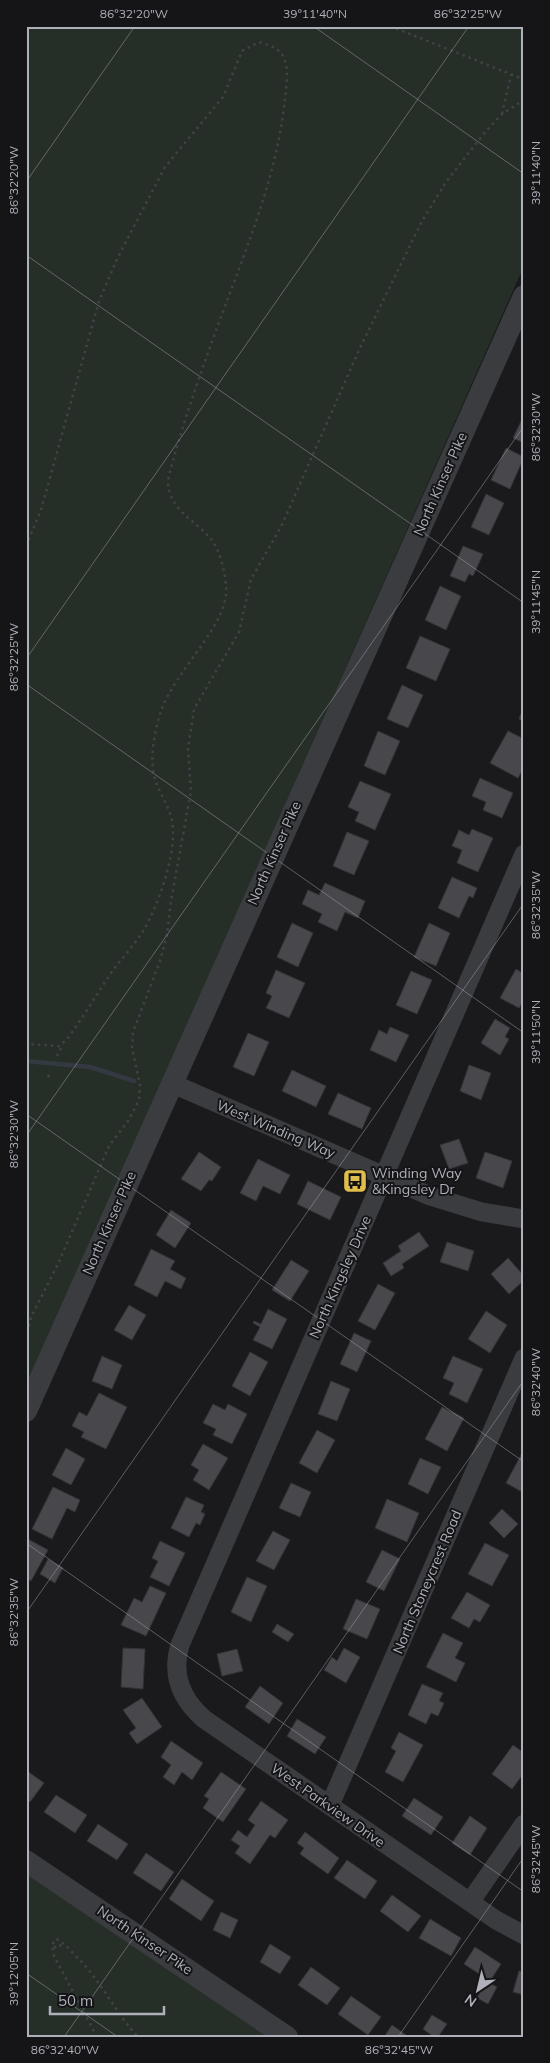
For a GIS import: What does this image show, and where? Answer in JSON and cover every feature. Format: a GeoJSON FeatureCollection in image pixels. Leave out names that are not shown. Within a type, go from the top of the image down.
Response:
{"type":"FeatureCollection","features":[{"type":"Feature","properties":{"kind":"street","name":"North Kinser Pike"},"geometry":{"type":"LineString","coordinates":[[26,1411],[524,296]]}},
{"type":"Feature","properties":{"kind":"street","name":"North Kingsley Drive"},"geometry":{"type":"LineString","coordinates":[[180,1645],[524,854]]}},
{"type":"Feature","properties":{"kind":"street","name":"West Winding Way"},"geometry":{"type":"LineString","coordinates":[[171,1083],[384,1176],[451,1203],[482,1212],[524,1219]]}},
{"type":"Feature","properties":{"kind":"street","name":"North Stoneycrest Road"},"geometry":{"type":"LineString","coordinates":[[330,1805],[524,1358]]}},
{"type":"Feature","properties":{"kind":"street","name":"West Parkview Drive"},"geometry":{"type":"LineString","coordinates":[[180,1645],[176,1659],[177,1680],[191,1706],[204,1719],[496,1920],[524,1935]]}},
{"type":"Feature","properties":{"kind":"street"},"geometry":{"type":"LineString","coordinates":[[470,1902],[524,1824]]}},
{"type":"Feature","properties":{"kind":"street","name":"North Kinser Pike"},"geometry":{"type":"LineString","coordinates":[[26,1861],[287,2037]]}},
{"type":"Feature","properties":{"kind":"path"},"geometry":{"type":"LineString","coordinates":[[390,26],[524,81]]}},
{"type":"Feature","properties":{"kind":"path"},"geometry":{"type":"LineString","coordinates":[[26,546],[41,510],[100,301],[118,257],[164,167],[223,97],[242,52],[259,42],[273,46],[281,52],[286,62],[286,88],[279,137],[253,231],[209,350],[168,480],[172,496],[181,513],[212,540],[224,573],[226,587],[226,600],[220,618],[179,674],[167,696],[161,713],[152,768],[157,784],[170,810],[173,829],[171,859],[144,930],[64,1043],[57,1056]]}},
{"type":"Feature","properties":{"kind":"path"},"geometry":{"type":"LineString","coordinates":[[502,114],[511,75]]}},
{"type":"Feature","properties":{"kind":"path"},"geometry":{"type":"LineString","coordinates":[[26,1339],[31,1317],[58,1264],[109,1146],[137,1105],[140,1085],[132,1048],[133,1032],[164,947],[192,791],[188,749],[194,709],[239,632],[251,579],[281,527],[359,350],[409,245],[446,182],[502,114],[524,100]]}},
{"type":"Feature","properties":{"kind":"path"},"geometry":{"type":"LineString","coordinates":[[171,859],[178,861]]}},
{"type":"Feature","properties":{"kind":"path"},"geometry":{"type":"LineString","coordinates":[[26,1044],[52,1047],[64,1043]]}},
{"type":"Feature","properties":{"kind":"path"},"geometry":{"type":"LineString","coordinates":[[48,1077],[51,1072]]}},
{"type":"Feature","properties":{"kind":"path"},"geometry":{"type":"LineString","coordinates":[[97,2037],[53,1952],[52,1945],[56,1939],[96,1977],[121,2016],[138,2037]]}},
{"type":"Feature","properties":{"kind":"path"},"geometry":{"type":"LineString","coordinates":[[53,1952],[55,1946],[66,1947]]}},
{"type":"Feature","properties":{"kind":"shaded area"},"geometry":{"type":"Polygon","coordinates":[[[26,26],[524,26],[524,266],[26,1388],[26,26]]]}},
{"type":"Feature","properties":{"kind":"shaded area"},"geometry":{"type":"Polygon","coordinates":[[[26,1868],[271,2037],[26,2037],[26,1868]]]}},
{"type":"Feature","properties":{"kind":"building"},"geometry":{"type":"Polygon","coordinates":[[[524,415],[524,443],[513,438],[524,415]]]}},
{"type":"Feature","properties":{"kind":"building"},"geometry":{"type":"Polygon","coordinates":[[[506,448],[524,457],[510,489],[491,480],[506,448]]]}},
{"type":"Feature","properties":{"kind":"building"},"geometry":{"type":"Polygon","coordinates":[[[486,494],[504,503],[489,535],[471,527],[486,494]]]}},
{"type":"Feature","properties":{"kind":"building"},"geometry":{"type":"Polygon","coordinates":[[[463,546],[483,554],[473,576],[469,574],[465,582],[450,576],[463,546]]]}},
{"type":"Feature","properties":{"kind":"building"},"geometry":{"type":"Polygon","coordinates":[[[440,586],[461,596],[446,630],[425,620],[440,586]]]}},
{"type":"Feature","properties":{"kind":"building"},"geometry":{"type":"Polygon","coordinates":[[[420,636],[450,649],[436,681],[406,668],[420,636]]]}},
{"type":"Feature","properties":{"kind":"building"},"geometry":{"type":"Polygon","coordinates":[[[402,685],[423,695],[408,728],[387,719],[402,685]]]}},
{"type":"Feature","properties":{"kind":"building"},"geometry":{"type":"Polygon","coordinates":[[[524,707],[524,721],[519,719],[524,707]]]}},
{"type":"Feature","properties":{"kind":"building"},"geometry":{"type":"Polygon","coordinates":[[[378,731],[400,741],[385,775],[364,766],[378,731]]]}},
{"type":"Feature","properties":{"kind":"building"},"geometry":{"type":"Polygon","coordinates":[[[508,731],[524,739],[524,767],[518,778],[490,763],[508,731]]]}},
{"type":"Feature","properties":{"kind":"building"},"geometry":{"type":"Polygon","coordinates":[[[480,778],[513,793],[502,818],[483,810],[486,802],[472,796],[480,778]]]}},
{"type":"Feature","properties":{"kind":"building"},"geometry":{"type":"Polygon","coordinates":[[[360,781],[391,794],[375,830],[355,821],[359,812],[348,807],[360,781]]]}},
{"type":"Feature","properties":{"kind":"building"},"geometry":{"type":"Polygon","coordinates":[[[472,829],[493,838],[478,872],[457,863],[462,850],[452,846],[459,830],[469,835],[472,829]]]}},
{"type":"Feature","properties":{"kind":"building"},"geometry":{"type":"Polygon","coordinates":[[[347,832],[369,841],[354,875],[333,866],[347,832]]]}},
{"type":"Feature","properties":{"kind":"building"},"geometry":{"type":"Polygon","coordinates":[[[452,877],[477,888],[473,898],[469,896],[459,918],[438,908],[452,877]]]}},
{"type":"Feature","properties":{"kind":"building"},"geometry":{"type":"Polygon","coordinates":[[[325,883],[365,901],[358,918],[345,912],[337,931],[318,922],[322,914],[302,904],[308,890],[319,895],[325,883]]]}},
{"type":"Feature","properties":{"kind":"building"},"geometry":{"type":"Polygon","coordinates":[[[292,923],[313,933],[298,967],[277,957],[292,923]]]}},
{"type":"Feature","properties":{"kind":"building"},"geometry":{"type":"Polygon","coordinates":[[[429,923],[450,933],[436,966],[414,957],[429,923]]]}},
{"type":"Feature","properties":{"kind":"building"},"geometry":{"type":"Polygon","coordinates":[[[516,969],[524,974],[524,1000],[519,1008],[500,998],[516,969]]]}},
{"type":"Feature","properties":{"kind":"building"},"geometry":{"type":"Polygon","coordinates":[[[276,970],[305,983],[289,1018],[266,1008],[272,996],[266,993],[276,970]]]}},
{"type":"Feature","properties":{"kind":"building"},"geometry":{"type":"Polygon","coordinates":[[[411,971],[432,980],[417,1014],[396,1005],[411,971]]]}},
{"type":"Feature","properties":{"kind":"building"},"geometry":{"type":"Polygon","coordinates":[[[495,1019],[510,1028],[505,1037],[509,1039],[500,1055],[481,1043],[495,1019]]]}},
{"type":"Feature","properties":{"kind":"building"},"geometry":{"type":"Polygon","coordinates":[[[390,1027],[409,1035],[396,1062],[370,1050],[379,1030],[387,1034],[390,1027]]]}},
{"type":"Feature","properties":{"kind":"building"},"geometry":{"type":"Polygon","coordinates":[[[248,1033],[269,1042],[254,1076],[233,1067],[248,1033]]]}},
{"type":"Feature","properties":{"kind":"building"},"geometry":{"type":"Polygon","coordinates":[[[469,1065],[491,1073],[481,1100],[460,1091],[469,1065]]]}},
{"type":"Feature","properties":{"kind":"building"},"geometry":{"type":"Polygon","coordinates":[[[292,1070],[326,1086],[316,1107],[282,1091],[292,1070]]]}},
{"type":"Feature","properties":{"kind":"building"},"geometry":{"type":"Polygon","coordinates":[[[338,1093],[371,1108],[362,1129],[328,1114],[338,1093]]]}},
{"type":"Feature","properties":{"kind":"building"},"geometry":{"type":"Polygon","coordinates":[[[459,1139],[468,1163],[449,1169],[440,1145],[459,1139]]]}},
{"type":"Feature","properties":{"kind":"building"},"geometry":{"type":"Polygon","coordinates":[[[199,1152],[221,1167],[212,1181],[209,1180],[201,1191],[181,1179],[199,1152]]]}},
{"type":"Feature","properties":{"kind":"building"},"geometry":{"type":"Polygon","coordinates":[[[485,1152],[512,1161],[503,1188],[476,1178],[485,1152]]]}},
{"type":"Feature","properties":{"kind":"building"},"geometry":{"type":"Polygon","coordinates":[[[258,1159],[290,1175],[280,1194],[263,1186],[256,1201],[240,1193],[258,1159]]]}},
{"type":"Feature","properties":{"kind":"building"},"geometry":{"type":"Polygon","coordinates":[[[308,1181],[341,1197],[330,1220],[297,1204],[308,1181]]]}},
{"type":"Feature","properties":{"kind":"building"},"geometry":{"type":"Polygon","coordinates":[[[171,1210],[191,1223],[175,1248],[156,1235],[171,1210]]]}},
{"type":"Feature","properties":{"kind":"building"},"geometry":{"type":"Polygon","coordinates":[[[419,1232],[429,1246],[402,1264],[404,1268],[391,1276],[383,1263],[401,1251],[398,1246],[419,1232]]]}},
{"type":"Feature","properties":{"kind":"building"},"geometry":{"type":"Polygon","coordinates":[[[447,1242],[474,1251],[468,1271],[440,1262],[447,1242]]]}},
{"type":"Feature","properties":{"kind":"building"},"geometry":{"type":"Polygon","coordinates":[[[151,1249],[175,1261],[170,1269],[186,1278],[181,1289],[165,1281],[157,1297],[134,1285],[151,1249]]]}},
{"type":"Feature","properties":{"kind":"building"},"geometry":{"type":"Polygon","coordinates":[[[508,1258],[524,1276],[524,1280],[509,1294],[491,1274],[508,1258]]]}},
{"type":"Feature","properties":{"kind":"building"},"geometry":{"type":"Polygon","coordinates":[[[291,1260],[309,1271],[290,1301],[272,1290],[291,1260]]]}},
{"type":"Feature","properties":{"kind":"building"},"geometry":{"type":"Polygon","coordinates":[[[378,1284],[395,1293],[375,1330],[358,1321],[378,1284]]]}},
{"type":"Feature","properties":{"kind":"building"},"geometry":{"type":"Polygon","coordinates":[[[129,1305],[146,1315],[132,1340],[114,1330],[129,1305]]]}},
{"type":"Feature","properties":{"kind":"building"},"geometry":{"type":"Polygon","coordinates":[[[268,1309],[287,1319],[272,1349],[253,1340],[260,1327],[253,1323],[254,1321],[261,1324],[268,1309]]]}},
{"type":"Feature","properties":{"kind":"building"},"geometry":{"type":"Polygon","coordinates":[[[486,1311],[507,1325],[490,1353],[468,1339],[486,1311]]]}},
{"type":"Feature","properties":{"kind":"building"},"geometry":{"type":"Polygon","coordinates":[[[354,1333],[371,1341],[357,1372],[340,1364],[354,1333]]]}},
{"type":"Feature","properties":{"kind":"building"},"geometry":{"type":"Polygon","coordinates":[[[250,1352],[268,1362],[250,1396],[232,1386],[250,1352]]]}},
{"type":"Feature","properties":{"kind":"building"},"geometry":{"type":"Polygon","coordinates":[[[102,1356],[122,1365],[112,1389],[92,1381],[102,1356]]]}},
{"type":"Feature","properties":{"kind":"building"},"geometry":{"type":"Polygon","coordinates":[[[453,1356],[483,1369],[467,1403],[449,1394],[454,1383],[443,1378],[453,1356]]]}},
{"type":"Feature","properties":{"kind":"building"},"geometry":{"type":"Polygon","coordinates":[[[331,1381],[350,1389],[337,1421],[318,1414],[331,1381]]]}},
{"type":"Feature","properties":{"kind":"building"},"geometry":{"type":"Polygon","coordinates":[[[99,1393],[127,1407],[106,1449],[81,1437],[84,1432],[72,1426],[79,1412],[87,1416],[99,1393]]]}},
{"type":"Feature","properties":{"kind":"building"},"geometry":{"type":"Polygon","coordinates":[[[213,1404],[225,1410],[228,1404],[247,1414],[232,1444],[213,1435],[216,1429],[203,1423],[213,1404]]]}},
{"type":"Feature","properties":{"kind":"building"},"geometry":{"type":"Polygon","coordinates":[[[442,1407],[464,1418],[447,1451],[425,1439],[442,1407]]]}},
{"type":"Feature","properties":{"kind":"building"},"geometry":{"type":"Polygon","coordinates":[[[317,1430],[335,1440],[317,1473],[299,1463],[317,1430]]]}},
{"type":"Feature","properties":{"kind":"building"},"geometry":{"type":"Polygon","coordinates":[[[203,1444],[228,1458],[209,1490],[193,1480],[199,1470],[191,1465],[203,1444]]]}},
{"type":"Feature","properties":{"kind":"building"},"geometry":{"type":"Polygon","coordinates":[[[66,1448],[85,1459],[71,1485],[52,1475],[66,1448]]]}},
{"type":"Feature","properties":{"kind":"building"},"geometry":{"type":"Polygon","coordinates":[[[521,1455],[524,1457],[524,1493],[506,1483],[521,1455]]]}},
{"type":"Feature","properties":{"kind":"building"},"geometry":{"type":"Polygon","coordinates":[[[420,1458],[441,1467],[428,1494],[408,1484],[420,1458]]]}},
{"type":"Feature","properties":{"kind":"building"},"geometry":{"type":"Polygon","coordinates":[[[291,1483],[311,1492],[300,1517],[279,1508],[291,1483]]]}},
{"type":"Feature","properties":{"kind":"building"},"geometry":{"type":"Polygon","coordinates":[[[53,1487],[80,1500],[75,1512],[67,1508],[52,1539],[32,1529],[53,1487]]]}},
{"type":"Feature","properties":{"kind":"building"},"geometry":{"type":"Polygon","coordinates":[[[186,1497],[204,1505],[201,1512],[205,1514],[200,1525],[196,1523],[189,1537],[171,1528],[186,1497]]]}},
{"type":"Feature","properties":{"kind":"building"},"geometry":{"type":"Polygon","coordinates":[[[387,1499],[419,1513],[407,1542],[375,1528],[387,1499]]]}},
{"type":"Feature","properties":{"kind":"building"},"geometry":{"type":"Polygon","coordinates":[[[502,1509],[518,1524],[504,1538],[489,1523],[502,1509]]]}},
{"type":"Feature","properties":{"kind":"building"},"geometry":{"type":"Polygon","coordinates":[[[273,1531],[290,1540],[274,1570],[256,1561],[273,1531]]]}},
{"type":"Feature","properties":{"kind":"building"},"geometry":{"type":"Polygon","coordinates":[[[26,1538],[48,1550],[31,1581],[26,1578],[26,1538]]]}},
{"type":"Feature","properties":{"kind":"building"},"geometry":{"type":"Polygon","coordinates":[[[160,1541],[185,1553],[169,1586],[150,1577],[158,1561],[152,1558],[160,1541]]]}},
{"type":"Feature","properties":{"kind":"building"},"geometry":{"type":"Polygon","coordinates":[[[485,1543],[509,1555],[492,1586],[468,1574],[485,1543]]]}},
{"type":"Feature","properties":{"kind":"building"},"geometry":{"type":"Polygon","coordinates":[[[382,1550],[400,1559],[384,1591],[366,1582],[382,1550]]]}},
{"type":"Feature","properties":{"kind":"building"},"geometry":{"type":"Polygon","coordinates":[[[48,1559],[63,1568],[55,1583],[40,1574],[48,1559]]]}},
{"type":"Feature","properties":{"kind":"building"},"geometry":{"type":"Polygon","coordinates":[[[247,1577],[267,1586],[251,1622],[231,1612],[247,1577]]]}},
{"type":"Feature","properties":{"kind":"building"},"geometry":{"type":"Polygon","coordinates":[[[150,1586],[166,1593],[146,1636],[121,1625],[134,1598],[142,1602],[150,1586]]]}},
{"type":"Feature","properties":{"kind":"building"},"geometry":{"type":"Polygon","coordinates":[[[467,1592],[490,1605],[480,1622],[474,1619],[469,1628],[451,1618],[467,1592]]]}},
{"type":"Feature","properties":{"kind":"building"},"geometry":{"type":"Polygon","coordinates":[[[356,1599],[380,1609],[367,1639],[343,1629],[356,1599]]]}},
{"type":"Feature","properties":{"kind":"building"},"geometry":{"type":"Polygon","coordinates":[[[277,1624],[294,1634],[288,1642],[272,1632],[277,1624]]]}},
{"type":"Feature","properties":{"kind":"building"},"geometry":{"type":"Polygon","coordinates":[[[443,1633],[463,1643],[455,1658],[465,1663],[456,1682],[426,1667],[443,1633]]]}},
{"type":"Feature","properties":{"kind":"building"},"geometry":{"type":"Polygon","coordinates":[[[123,1648],[145,1649],[143,1689],[121,1687],[123,1648]]]}},
{"type":"Feature","properties":{"kind":"building"},"geometry":{"type":"Polygon","coordinates":[[[344,1648],[360,1657],[346,1683],[324,1670],[332,1657],[337,1661],[344,1648]]]}},
{"type":"Feature","properties":{"kind":"building"},"geometry":{"type":"Polygon","coordinates":[[[237,1649],[243,1671],[222,1676],[217,1654],[237,1649]]]}},
{"type":"Feature","properties":{"kind":"building"},"geometry":{"type":"Polygon","coordinates":[[[422,1684],[443,1693],[439,1701],[444,1703],[438,1716],[431,1713],[426,1724],[408,1715],[422,1684]]]}},
{"type":"Feature","properties":{"kind":"building"},"geometry":{"type":"Polygon","coordinates":[[[260,1686],[283,1703],[269,1724],[245,1707],[260,1686]]]}},
{"type":"Feature","properties":{"kind":"building"},"geometry":{"type":"Polygon","coordinates":[[[142,1698],[162,1727],[137,1744],[129,1733],[136,1728],[123,1710],[142,1698]]]}},
{"type":"Feature","properties":{"kind":"building"},"geometry":{"type":"Polygon","coordinates":[[[297,1719],[326,1737],[315,1754],[287,1736],[297,1719]]]}},
{"type":"Feature","properties":{"kind":"building"},"geometry":{"type":"Polygon","coordinates":[[[399,1732],[423,1745],[403,1782],[385,1772],[396,1751],[391,1748],[399,1732]]]}},
{"type":"Feature","properties":{"kind":"building"},"geometry":{"type":"Polygon","coordinates":[[[171,1741],[203,1763],[192,1780],[182,1772],[174,1785],[163,1777],[171,1765],[161,1757],[171,1741]]]}},
{"type":"Feature","properties":{"kind":"building"},"geometry":{"type":"Polygon","coordinates":[[[513,1745],[524,1753],[524,1773],[512,1789],[492,1774],[513,1745]]]}},
{"type":"Feature","properties":{"kind":"building"},"geometry":{"type":"Polygon","coordinates":[[[26,1770],[44,1783],[30,1802],[26,1800],[26,1770]]]}},
{"type":"Feature","properties":{"kind":"building"},"geometry":{"type":"Polygon","coordinates":[[[221,1772],[246,1789],[223,1822],[203,1808],[209,1799],[204,1796],[221,1772]]]}},
{"type":"Feature","properties":{"kind":"building"},"geometry":{"type":"Polygon","coordinates":[[[56,1795],[87,1815],[75,1833],[44,1812],[56,1795]]]}},
{"type":"Feature","properties":{"kind":"building"},"geometry":{"type":"Polygon","coordinates":[[[414,1798],[443,1817],[431,1835],[402,1816],[414,1798]]]}},
{"type":"Feature","properties":{"kind":"building"},"geometry":{"type":"Polygon","coordinates":[[[261,1801],[288,1820],[275,1838],[270,1835],[250,1864],[235,1853],[240,1846],[231,1840],[238,1830],[247,1837],[255,1825],[248,1820],[261,1801]]]}},
{"type":"Feature","properties":{"kind":"building"},"geometry":{"type":"Polygon","coordinates":[[[470,1816],[487,1828],[470,1855],[452,1843],[470,1816]]]}},
{"type":"Feature","properties":{"kind":"building"},"geometry":{"type":"Polygon","coordinates":[[[98,1824],[128,1844],[117,1860],[87,1841],[98,1824]]]}},
{"type":"Feature","properties":{"kind":"building"},"geometry":{"type":"Polygon","coordinates":[[[305,1832],[339,1858],[328,1874],[300,1854],[304,1848],[297,1843],[305,1832]]]}},
{"type":"Feature","properties":{"kind":"building"},"geometry":{"type":"Polygon","coordinates":[[[146,1853],[174,1872],[161,1891],[133,1873],[146,1853]]]}},
{"type":"Feature","properties":{"kind":"building"},"geometry":{"type":"Polygon","coordinates":[[[347,1860],[377,1881],[365,1899],[334,1878],[347,1860]]]}},
{"type":"Feature","properties":{"kind":"building"},"geometry":{"type":"Polygon","coordinates":[[[182,1879],[214,1901],[201,1921],[169,1899],[182,1879]]]}},
{"type":"Feature","properties":{"kind":"building"},"geometry":{"type":"Polygon","coordinates":[[[392,1895],[421,1916],[408,1932],[380,1911],[392,1895]]]}},
{"type":"Feature","properties":{"kind":"building"},"geometry":{"type":"Polygon","coordinates":[[[221,1912],[238,1920],[230,1938],[213,1930],[221,1912]]]}},
{"type":"Feature","properties":{"kind":"building"},"geometry":{"type":"Polygon","coordinates":[[[430,1919],[461,1938],[451,1956],[419,1938],[430,1919]]]}},
{"type":"Feature","properties":{"kind":"building"},"geometry":{"type":"Polygon","coordinates":[[[270,1944],[291,1957],[280,1974],[260,1962],[270,1944]]]}},
{"type":"Feature","properties":{"kind":"building"},"geometry":{"type":"Polygon","coordinates":[[[475,1947],[501,1964],[490,1981],[464,1964],[475,1947]]]}},
{"type":"Feature","properties":{"kind":"building"},"geometry":{"type":"Polygon","coordinates":[[[311,1967],[340,1988],[327,2005],[298,1985],[311,1967]]]}},
{"type":"Feature","properties":{"kind":"building"},"geometry":{"type":"Polygon","coordinates":[[[519,1971],[524,1972],[524,1995],[513,1992],[519,1971]]]}},
{"type":"Feature","properties":{"kind":"building"},"geometry":{"type":"Polygon","coordinates":[[[486,1981],[497,1987],[488,2004],[477,1998],[486,1981]]]}},
{"type":"Feature","properties":{"kind":"building"},"geometry":{"type":"Polygon","coordinates":[[[351,1996],[381,2017],[368,2035],[338,2014],[351,1996]]]}},
{"type":"Feature","properties":{"kind":"building"},"geometry":{"type":"Polygon","coordinates":[[[432,2015],[447,2024],[438,2037],[434,2037],[423,2029],[432,2015]]]}},
{"type":"Feature","properties":{"kind":"building"},"geometry":{"type":"Polygon","coordinates":[[[392,2025],[409,2037],[384,2037],[392,2025]]]}},
{"type":"Feature","properties":{"kind":"waterway"},"geometry":{"type":"LineString","coordinates":[[26,1061],[90,1067],[134,1081]]}},
{"type":"Feature","properties":{"kind":"place","name":"Winding Way &Kingsley Dr"},"geometry":{"type":"Point","coordinates":[355,1181]}}]}
